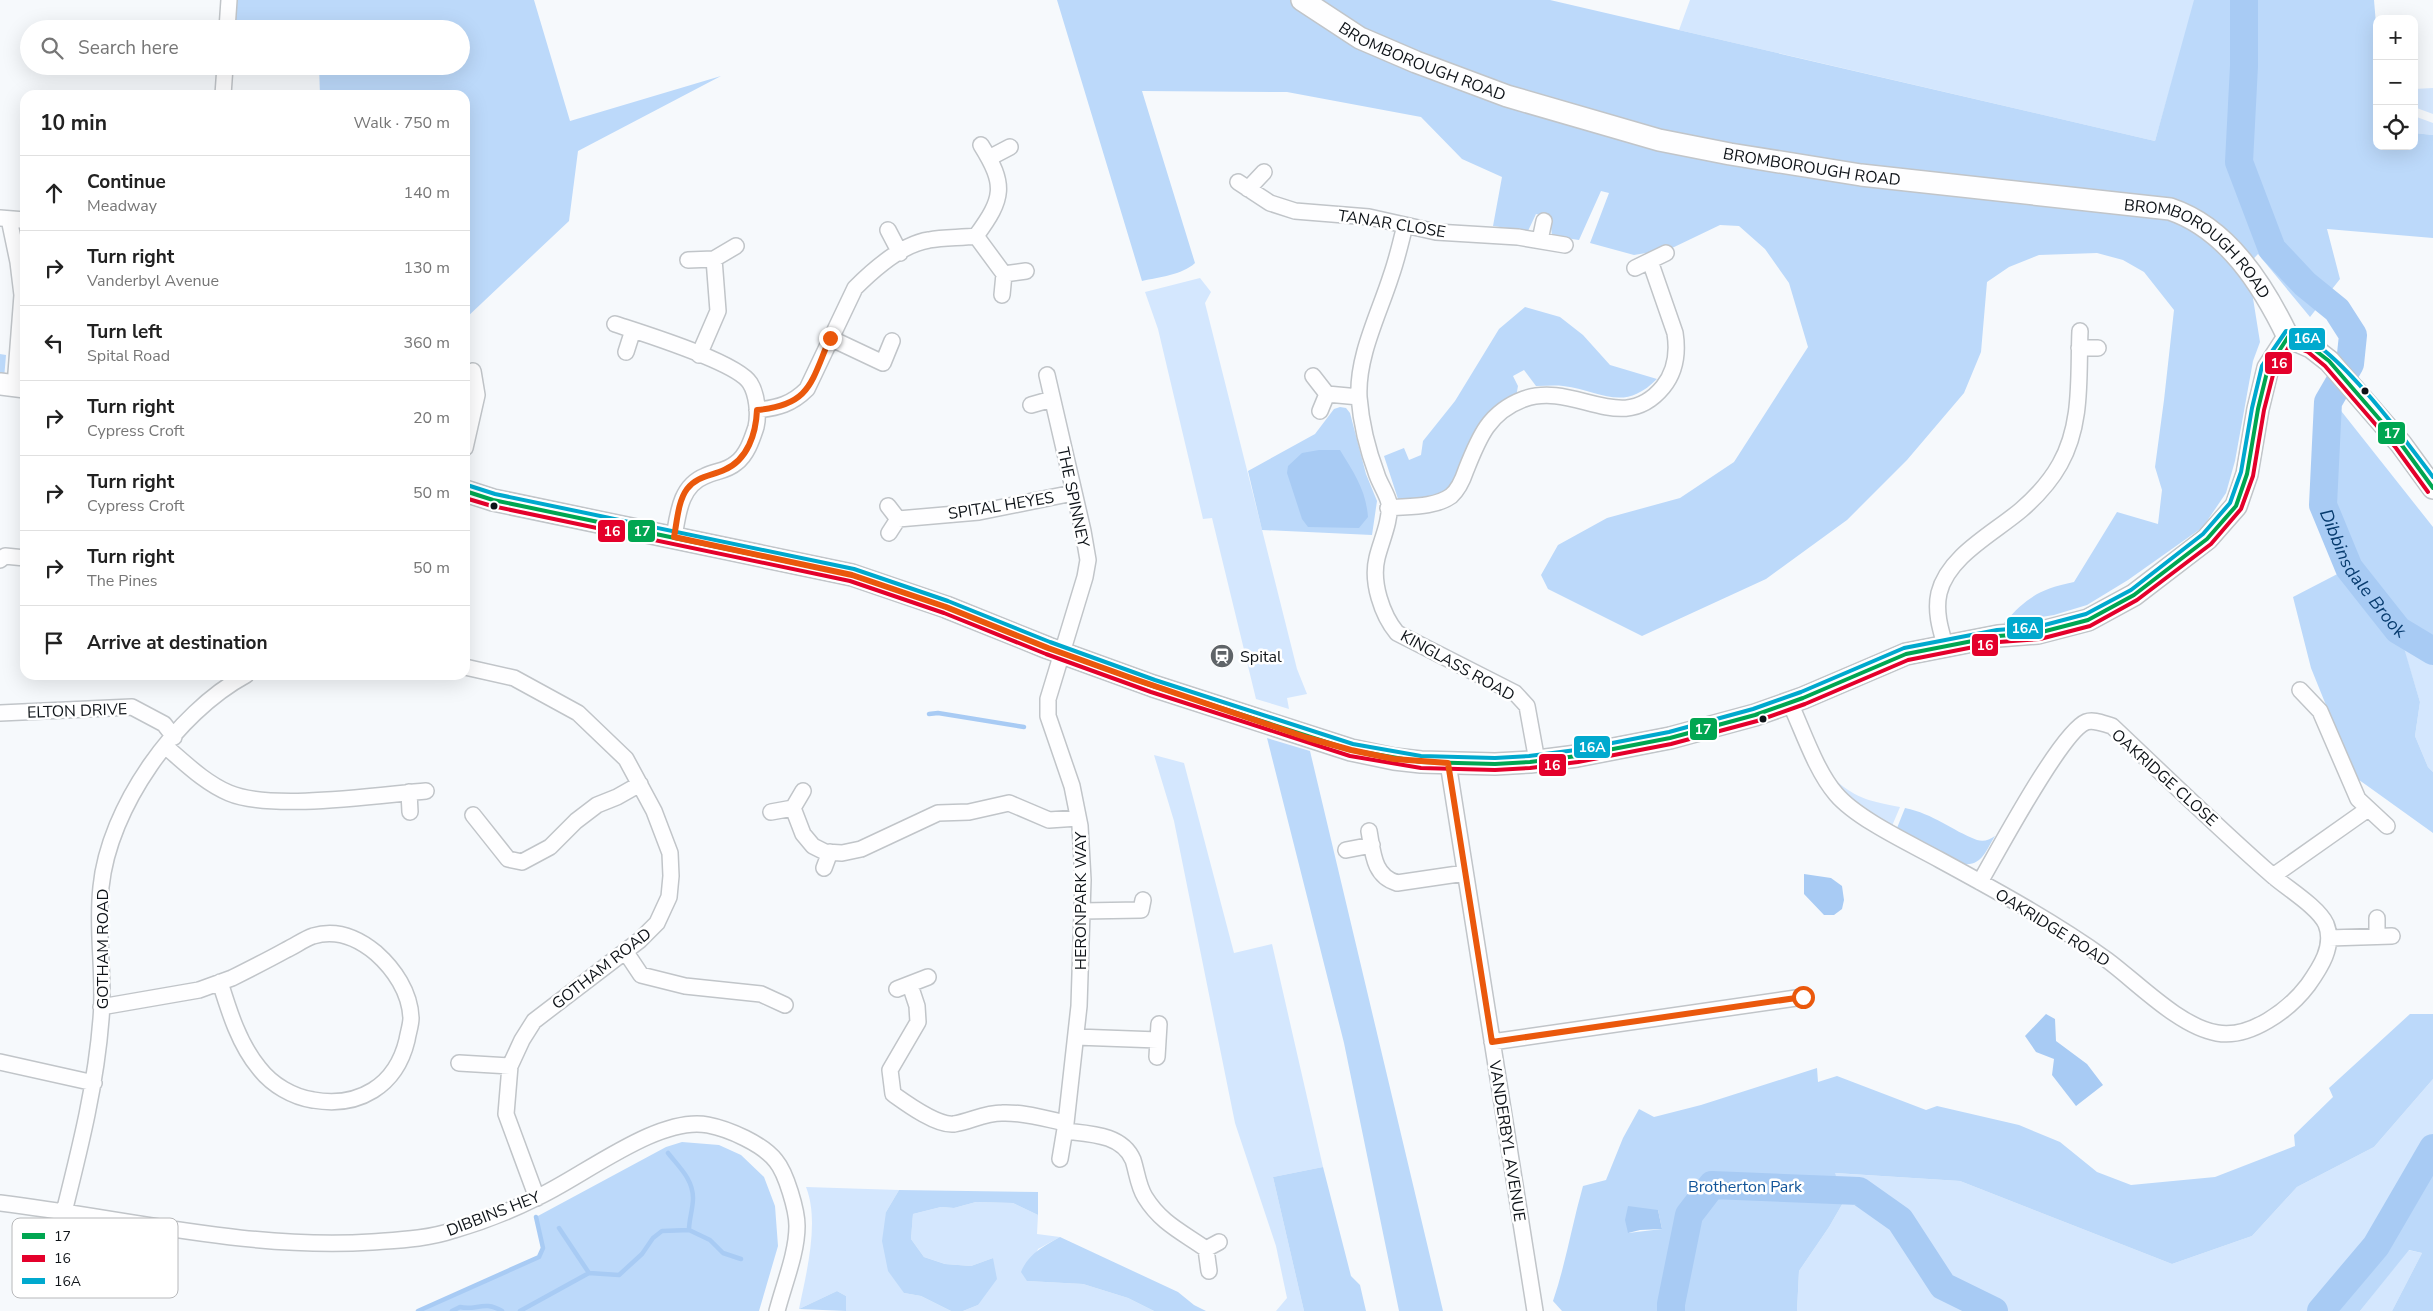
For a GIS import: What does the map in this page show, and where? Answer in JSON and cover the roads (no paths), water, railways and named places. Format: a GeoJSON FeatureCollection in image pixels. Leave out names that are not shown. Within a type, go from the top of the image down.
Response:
{"type":"FeatureCollection","features":[{"type":"Feature","properties":{"kind":"main road","name":"BROMBOROUGH ROAD"},"geometry":{"type":"LineString","coordinates":[[1302,0],[1360,38],[1416,62],[1507,96],[1659,140],[1730,154],[1861,175],[2170,208],[2190,215],[2206,226],[2248,268],[2273,305],[2288,337]]}},
{"type":"Feature","properties":{"kind":"main road"},"geometry":{"type":"LineString","coordinates":[[470,493],[493,500],[852,575],[946,607],[1063,653],[1207,705],[1351,750],[1394,759],[1495,764],[1577,756],[1670,738],[1755,715],[1790,703],[1906,654],[1998,636],[2038,633],[2088,620],[2134,595],[2207,539],[2229,517],[2240,495],[2247,474],[2258,409],[2268,368],[2288,337],[2311,347],[2329,361],[2401,444],[2433,488]]}},
{"type":"Feature","properties":{"kind":"street"},"geometry":{"type":"LineString","coordinates":[[227,20],[228,0]]}},
{"type":"Feature","properties":{"kind":"street"},"geometry":{"type":"LineString","coordinates":[[223,90],[224,75]]}},
{"type":"Feature","properties":{"kind":"street"},"geometry":{"type":"LineString","coordinates":[[757,410],[780,408],[797,399],[807,389],[854,288],[867,276],[900,252],[928,240],[976,236],[990,218],[999,196],[999,182],[985,152],[1010,147]]}},
{"type":"Feature","properties":{"kind":"street","name":"TANAR CLOSE"},"geometry":{"type":"LineString","coordinates":[[1264,172],[1243,186],[1270,203],[1295,211],[1369,217],[1436,232],[1518,236],[1564,245]]}},
{"type":"Feature","properties":{"kind":"street"},"geometry":{"type":"LineString","coordinates":[[20,220],[4,218],[18,262],[20,278]]}},
{"type":"Feature","properties":{"kind":"street"},"geometry":{"type":"LineString","coordinates":[[1540,240],[1544,220]]}},
{"type":"Feature","properties":{"kind":"street","name":"KINGLASS ROAD"},"geometry":{"type":"LineString","coordinates":[[1405,225],[1392,274],[1360,376],[1359,397],[1369,448],[1376,473],[1388,503],[1387,525],[1376,561],[1375,576],[1380,599],[1389,623],[1398,633],[1411,642],[1515,693],[1527,706],[1537,761]]}},
{"type":"Feature","properties":{"kind":"street"},"geometry":{"type":"LineString","coordinates":[[888,230],[900,252]]}},
{"type":"Feature","properties":{"kind":"street"},"geometry":{"type":"LineString","coordinates":[[976,236],[1004,274],[1002,295]]}},
{"type":"Feature","properties":{"kind":"street"},"geometry":{"type":"LineString","coordinates":[[688,260],[714,259],[736,246]]}},
{"type":"Feature","properties":{"kind":"street"},"geometry":{"type":"LineString","coordinates":[[1635,268],[1666,253]]}},
{"type":"Feature","properties":{"kind":"street"},"geometry":{"type":"LineString","coordinates":[[699,354],[718,311],[714,259]]}},
{"type":"Feature","properties":{"kind":"street"},"geometry":{"type":"LineString","coordinates":[[1388,508],[1434,503],[1451,496],[1460,485],[1479,436],[1489,423],[1508,407],[1526,398],[1559,395],[1623,410],[1639,406],[1656,395],[1672,371],[1676,359],[1676,345],[1675,333],[1650,261]]}},
{"type":"Feature","properties":{"kind":"street"},"geometry":{"type":"LineString","coordinates":[[1004,274],[1026,270]]}},
{"type":"Feature","properties":{"kind":"street"},"geometry":{"type":"LineString","coordinates":[[13,385],[20,314]]}},
{"type":"Feature","properties":{"kind":"street"},"geometry":{"type":"LineString","coordinates":[[615,324],[732,368],[749,381],[757,410],[757,423],[752,440],[737,463],[724,471],[705,476],[687,489],[679,509],[674,537]]}},
{"type":"Feature","properties":{"kind":"street"},"geometry":{"type":"LineString","coordinates":[[626,352],[633,330]]}},
{"type":"Feature","properties":{"kind":"street"},"geometry":{"type":"LineString","coordinates":[[1945,645],[1939,625],[1938,609],[1940,592],[1949,574],[1960,559],[2022,509],[2044,488],[2072,441],[2077,411],[2080,330]]}},
{"type":"Feature","properties":{"kind":"street"},"geometry":{"type":"LineString","coordinates":[[830,338],[883,362],[892,361],[892,341]]}},
{"type":"Feature","properties":{"kind":"street"},"geometry":{"type":"LineString","coordinates":[[2079,348],[2098,348]]}},
{"type":"Feature","properties":{"kind":"street"},"geometry":{"type":"LineString","coordinates":[[470,426],[477,395],[473,370]]}},
{"type":"Feature","properties":{"kind":"street","name":"THE SPINNEY"},"geometry":{"type":"LineString","coordinates":[[1048,375],[1088,560],[1085,577],[1063,653]]}},
{"type":"Feature","properties":{"kind":"street"},"geometry":{"type":"LineString","coordinates":[[1313,376],[1326,394],[1359,397]]}},
{"type":"Feature","properties":{"kind":"street"},"geometry":{"type":"LineString","coordinates":[[1320,411],[1326,394]]}},
{"type":"Feature","properties":{"kind":"street"},"geometry":{"type":"LineString","coordinates":[[1031,405],[1052,399]]}},
{"type":"Feature","properties":{"kind":"street","name":"SPITAL HEYES"},"geometry":{"type":"LineString","coordinates":[[898,519],[979,512],[1074,493]]}},
{"type":"Feature","properties":{"kind":"street"},"geometry":{"type":"LineString","coordinates":[[888,506],[898,519],[889,533]]}},
{"type":"Feature","properties":{"kind":"street"},"geometry":{"type":"LineString","coordinates":[[0,560],[5,556],[20,558]]}},
{"type":"Feature","properties":{"kind":"street","name":"HERONPARK WAY"},"geometry":{"type":"LineString","coordinates":[[1060,1160],[1066,1127],[1076,1037],[1083,880],[1078,818],[1072,786],[1048,716],[1048,699],[1063,653]]}},
{"type":"Feature","properties":{"kind":"street","name":"GOTHAM ROAD"},"geometry":{"type":"LineString","coordinates":[[470,668],[514,678],[578,713],[626,759],[640,784],[670,853],[671,876],[668,897],[657,923],[640,940],[534,1021],[522,1040],[510,1066],[506,1114],[537,1198]]}},
{"type":"Feature","properties":{"kind":"street","name":"GOTHAM ROAD"},"geometry":{"type":"LineString","coordinates":[[64,1212],[85,1130],[94,1083],[101,1007],[99,915],[104,867],[117,824],[137,787],[170,742],[201,708],[228,685],[237,680]]}},
{"type":"Feature","properties":{"kind":"street"},"geometry":{"type":"LineString","coordinates":[[2300,690],[2320,711],[2358,799],[2387,826]]}},
{"type":"Feature","properties":{"kind":"street","name":"OAKRIDGE ROAD"},"geometry":{"type":"LineString","coordinates":[[1790,703],[1806,739],[1837,795],[1884,830],[2037,914],[2106,960],[2182,1020],[2199,1029],[2219,1034],[2239,1032],[2277,1016],[2298,999],[2316,974],[2325,957],[2329,938]]}},
{"type":"Feature","properties":{"kind":"street","name":"ELTON DRIVE"},"geometry":{"type":"LineString","coordinates":[[0,713],[132,707],[164,724],[170,742],[201,777],[230,794],[288,802],[426,791]]}},
{"type":"Feature","properties":{"kind":"street","name":"OAKRIDGE CLOSE"},"geometry":{"type":"LineString","coordinates":[[1980,882],[2049,765],[2066,741],[2086,722],[2096,721],[2112,726],[2273,876],[2316,911],[2325,923],[2329,938]]}},
{"type":"Feature","properties":{"kind":"street","name":"VANDERBYL AVENUE"},"geometry":{"type":"LineString","coordinates":[[1448,763],[1535,1311]]}},
{"type":"Feature","properties":{"kind":"street"},"geometry":{"type":"LineString","coordinates":[[473,815],[508,859],[522,862],[550,847],[576,821],[597,805],[617,797],[640,784]]}},
{"type":"Feature","properties":{"kind":"street"},"geometry":{"type":"LineString","coordinates":[[771,812],[793,808],[803,791]]}},
{"type":"Feature","properties":{"kind":"street"},"geometry":{"type":"LineString","coordinates":[[409,792],[410,812]]}},
{"type":"Feature","properties":{"kind":"street"},"geometry":{"type":"LineString","coordinates":[[793,808],[803,834],[813,846],[830,852],[861,849],[938,813],[969,812],[1009,803],[1049,820],[1078,818]]}},
{"type":"Feature","properties":{"kind":"street"},"geometry":{"type":"LineString","coordinates":[[2273,876],[2368,809]]}},
{"type":"Feature","properties":{"kind":"street"},"geometry":{"type":"LineString","coordinates":[[1346,850],[1370,838],[1381,875],[1397,883],[1465,873]]}},
{"type":"Feature","properties":{"kind":"street"},"geometry":{"type":"LineString","coordinates":[[824,868],[830,852]]}},
{"type":"Feature","properties":{"kind":"street"},"geometry":{"type":"LineString","coordinates":[[1082,911],[1141,910],[1143,900]]}},
{"type":"Feature","properties":{"kind":"street"},"geometry":{"type":"LineString","coordinates":[[2329,938],[2385,936],[2376,918]]}},
{"type":"Feature","properties":{"kind":"street"},"geometry":{"type":"LineString","coordinates":[[101,1007],[199,990],[220,982],[312,936],[328,933],[347,935],[368,946],[386,961],[401,983],[408,1001],[411,1019],[404,1049],[393,1072],[376,1089],[357,1099],[331,1103],[298,1098],[278,1085],[259,1068],[231,1016],[220,982]]}},
{"type":"Feature","properties":{"kind":"street"},"geometry":{"type":"LineString","coordinates":[[625,951],[640,975],[685,986],[762,988],[785,1005]]}},
{"type":"Feature","properties":{"kind":"street"},"geometry":{"type":"LineString","coordinates":[[928,977],[904,987],[917,1006],[918,1022],[890,1070],[893,1094],[910,1106],[939,1121],[952,1124],[986,1114],[1005,1112],[1116,1140],[1132,1159],[1144,1196],[1168,1226],[1212,1246],[1209,1272]]}},
{"type":"Feature","properties":{"kind":"street"},"geometry":{"type":"LineString","coordinates":[[1492,1042],[1803,997]]}},
{"type":"Feature","properties":{"kind":"street"},"geometry":{"type":"LineString","coordinates":[[1158,1057],[1159,1024]]}},
{"type":"Feature","properties":{"kind":"street"},"geometry":{"type":"LineString","coordinates":[[1076,1037],[1158,1040]]}},
{"type":"Feature","properties":{"kind":"street"},"geometry":{"type":"LineString","coordinates":[[469,1059],[510,1066]]}},
{"type":"Feature","properties":{"kind":"street"},"geometry":{"type":"LineString","coordinates":[[0,1062],[94,1083]]}},
{"type":"Feature","properties":{"kind":"street","name":"DIBBINS HEY"},"geometry":{"type":"LineString","coordinates":[[178,1229],[243,1238],[315,1244],[354,1244],[408,1240],[453,1231],[537,1198],[630,1146],[656,1134],[683,1126],[707,1124],[749,1140],[776,1162],[795,1209],[797,1226],[777,1311]]}},
{"type":"Feature","properties":{"kind":"street","name":"DIBBINS HEY"},"geometry":{"type":"LineString","coordinates":[[0,1203],[105,1218]]}},
{"type":"Feature","properties":{"kind":"waterway","name":"Dibbinsdale Brook"},"geometry":{"type":"LineString","coordinates":[[2244,0],[2244,66],[2239,162],[2272,249],[2305,284],[2337,310],[2353,335],[2350,364],[2328,402],[2323,505],[2349,568],[2398,630],[2433,651]]}},
{"type":"Feature","properties":{"kind":"waterway"},"geometry":{"type":"LineString","coordinates":[[929,714],[938,713],[1024,727]]}},
{"type":"Feature","properties":{"kind":"waterway","name":"Dibbinsdale Brook"},"geometry":{"type":"LineString","coordinates":[[2321,1311],[2376,1246],[2433,1148]]}},
{"type":"Feature","properties":{"kind":"waterway"},"geometry":{"type":"LineString","coordinates":[[668,1153],[685,1174],[691,1185],[693,1202],[689,1230]]}},
{"type":"Feature","properties":{"kind":"waterway","name":"Dibbinsdale Brook"},"geometry":{"type":"LineString","coordinates":[[1671,1311],[1689,1215],[1712,1185],[1859,1191],[1900,1220],[1943,1286],[1994,1311]]}},
{"type":"Feature","properties":{"kind":"waterway"},"geometry":{"type":"LineString","coordinates":[[418,1311],[539,1257],[543,1248],[536,1217]]}},
{"type":"Feature","properties":{"kind":"waterway"},"geometry":{"type":"LineString","coordinates":[[559,1228],[589,1273]]}},
{"type":"Feature","properties":{"kind":"waterway"},"geometry":{"type":"LineString","coordinates":[[520,1311],[589,1273],[619,1275],[642,1254],[653,1238],[662,1231],[689,1230],[710,1240],[723,1253],[741,1259]]}},
{"type":"Feature","properties":{"kind":"waterway"},"geometry":{"type":"LineString","coordinates":[[452,1311],[460,1307],[485,1306],[502,1311]]}},
{"type":"Feature","properties":{"kind":"place","name":"Spital"},"geometry":{"type":"Point","coordinates":[1222,656]}},
{"type":"Feature","properties":{"kind":"park label","name":"Brotherton Park"},"geometry":{"type":"Point","coordinates":[1745,1186]}}]}
